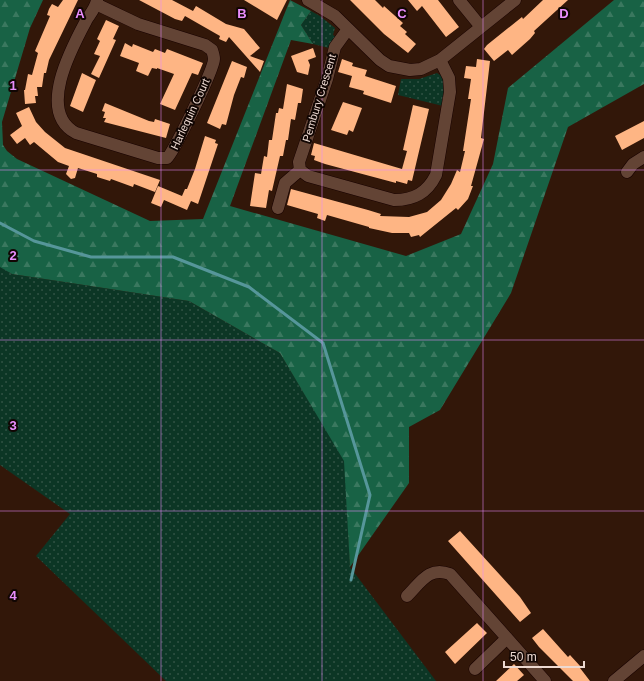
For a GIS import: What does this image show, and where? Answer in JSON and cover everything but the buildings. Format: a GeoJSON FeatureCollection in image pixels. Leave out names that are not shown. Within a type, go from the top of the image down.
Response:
{"type":"FeatureCollection","features":[{"type":"Feature","properties":{"kind":"street"},"geometry":{"type":"LineString","coordinates":[[308,0],[335,16],[380,60],[389,66],[410,70],[421,69],[440,60],[515,0]]}},
{"type":"Feature","properties":{"kind":"street"},"geometry":{"type":"LineString","coordinates":[[459,0],[481,27]]}},
{"type":"Feature","properties":{"kind":"street","name":"Harlequin Court"},"geometry":{"type":"LineString","coordinates":[[97,2],[138,24],[205,45],[212,50],[214,59],[200,98],[184,124],[173,152],[167,158],[158,158],[76,133],[69,129],[61,116],[57,99],[59,84],[70,56],[97,2]]}},
{"type":"Feature","properties":{"kind":"street","name":"Pembury Crescent"},"geometry":{"type":"LineString","coordinates":[[300,170],[299,162],[326,79],[331,58],[340,39],[348,29]]}},
{"type":"Feature","properties":{"kind":"street"},"geometry":{"type":"LineString","coordinates":[[278,208],[285,183],[300,170],[308,176],[394,200],[405,200],[423,193],[431,185],[436,175],[450,92],[449,78],[440,60]]}},
{"type":"Feature","properties":{"kind":"street"},"geometry":{"type":"LineString","coordinates":[[627,172],[633,164],[644,156]]}},
{"type":"Feature","properties":{"kind":"street"},"geometry":{"type":"LineString","coordinates":[[407,596],[432,572],[441,571],[450,574],[545,681]]}},
{"type":"Feature","properties":{"kind":"street"},"geometry":{"type":"LineString","coordinates":[[475,668],[507,638]]}},
{"type":"Feature","properties":{"kind":"street"},"geometry":{"type":"LineString","coordinates":[[614,681],[644,656]]}},
{"type":"Feature","properties":{"kind":"green space"},"geometry":{"type":"Polygon","coordinates":[[[0,0],[43,0],[30,28],[2,122],[3,145],[7,151],[17,159],[150,221],[203,219],[290,0],[311,11],[301,25],[313,44],[291,40],[230,206],[406,256],[461,234],[493,164],[508,88],[614,0],[644,0],[644,84],[568,127],[511,293],[440,410],[409,427],[409,483],[350,567],[344,461],[280,353],[189,301],[12,274],[0,267],[0,0]]]}},
{"type":"Feature","properties":{"kind":"green space"},"geometry":{"type":"Polygon","coordinates":[[[311,11],[335,28],[333,35],[336,37],[329,48],[313,44],[301,25],[311,11]]]}},
{"type":"Feature","properties":{"kind":"green space"},"geometry":{"type":"Polygon","coordinates":[[[437,73],[440,75],[442,73],[446,85],[443,106],[398,95],[401,79],[419,79],[437,73]]]}},
{"type":"Feature","properties":{"kind":"green space"},"geometry":{"type":"Polygon","coordinates":[[[0,266],[12,274],[189,301],[280,353],[345,461],[350,567],[436,681],[166,681],[36,556],[70,514],[0,465],[0,266]]]}},
{"type":"Feature","properties":{"kind":"waterway"},"geometry":{"type":"LineString","coordinates":[[0,223],[34,241],[91,257],[173,257],[249,287],[323,343],[370,495],[351,580]]}}]}
